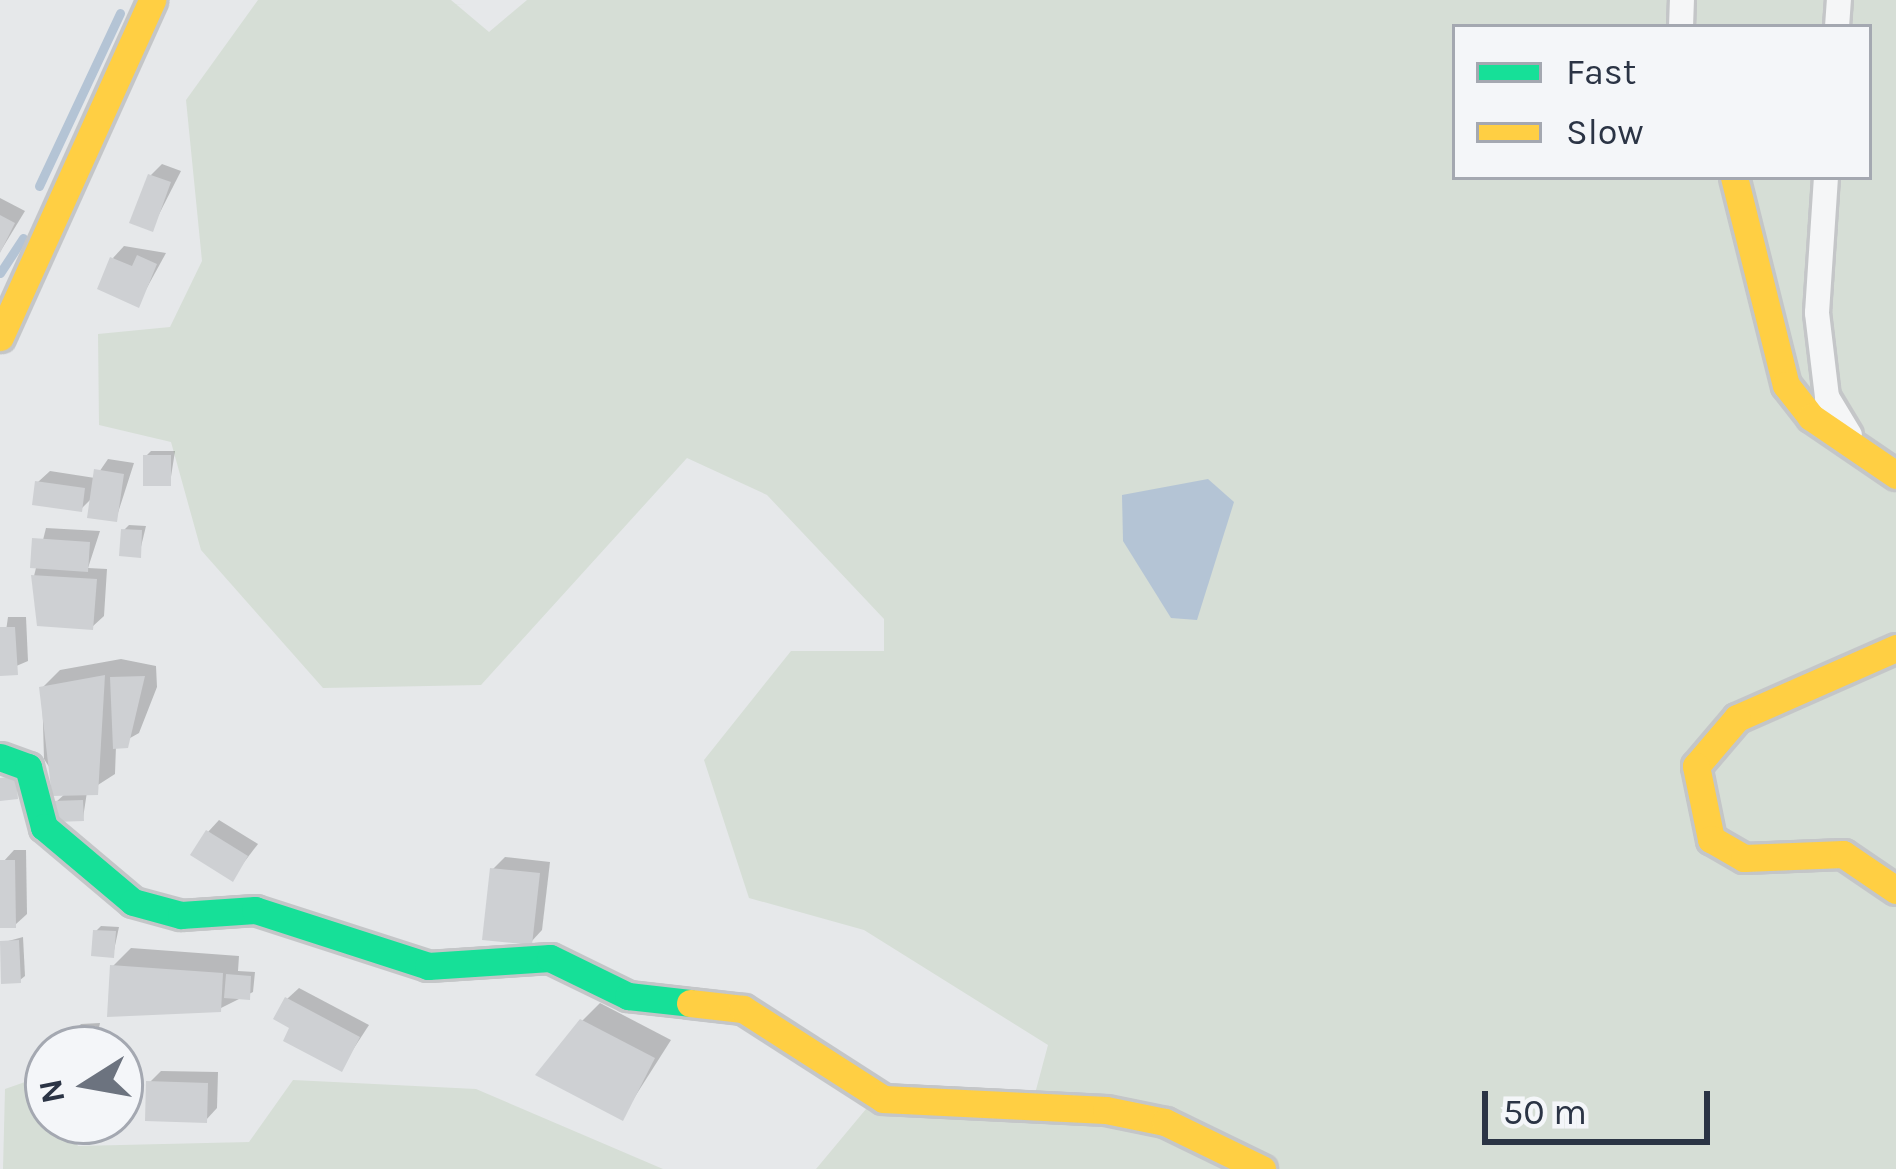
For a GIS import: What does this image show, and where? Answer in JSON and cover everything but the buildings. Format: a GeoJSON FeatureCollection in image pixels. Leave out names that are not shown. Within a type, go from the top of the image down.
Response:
{"type":"FeatureCollection","features":[{"type":"Feature","properties":{"kind":"street"},"geometry":{"type":"LineString","coordinates":[[0,337],[152,0]]}},
{"type":"Feature","properties":{"kind":"street"},"geometry":{"type":"LineString","coordinates":[[1735,180],[1786,386],[1810,417],[1850,435],[1896,475]]}},
{"type":"Feature","properties":{"kind":"street"},"geometry":{"type":"LineString","coordinates":[[1826,180],[1817,313],[1827,397],[1850,435]]}},
{"type":"Feature","properties":{"kind":"street"},"geometry":{"type":"LineString","coordinates":[[1896,648],[1737,718],[1696,766],[1711,839],[1744,858],[1843,854],[1896,890]]}},
{"type":"Feature","properties":{"kind":"street"},"geometry":{"type":"LineString","coordinates":[[0,757],[28,767],[44,827],[134,902],[181,915],[255,910],[428,966],[550,958],[628,996],[743,1010],[883,1099],[1106,1111],[1165,1122],[1262,1169]]}},
{"type":"Feature","properties":{"kind":"shaded area"},"geometry":{"type":"Polygon","coordinates":[[[258,0],[451,0],[489,32],[527,0],[1896,0],[1896,1169],[816,1169],[871,1103],[1029,1116],[1048,1045],[864,930],[749,898],[704,760],[791,651],[884,651],[884,619],[767,495],[687,458],[481,685],[323,688],[201,550],[171,442],[99,425],[98,334],[170,327],[202,261],[186,100],[258,0]]]}},
{"type":"Feature","properties":{"kind":"shaded area"},"geometry":{"type":"Polygon","coordinates":[[[293,1080],[476,1089],[663,1169],[3,1169],[5,1089],[24,1082],[24,1145],[78,1146],[249,1142],[293,1080]]]}},
{"type":"Feature","properties":{"kind":"water"},"geometry":{"type":"Polygon","coordinates":[[[1208,479],[1234,502],[1197,620],[1171,618],[1123,541],[1122,495],[1208,479]]]}},
{"type":"Feature","properties":{"kind":"waterway"},"geometry":{"type":"LineString","coordinates":[[39,186],[120,13]]}},
{"type":"Feature","properties":{"kind":"waterway"},"geometry":{"type":"LineString","coordinates":[[0,273],[23,238]]}},
{"type":"Feature","properties":{"kind":"traffic: fast"},"geometry":{"type":"LineString","coordinates":[[0,757],[28,767],[44,827],[133,902],[181,915],[255,910],[428,966],[550,958],[628,996],[690,1003]]}},
{"type":"Feature","properties":{"kind":"traffic: slow"},"geometry":{"type":"LineString","coordinates":[[0,337],[152,0]]}},
{"type":"Feature","properties":{"kind":"traffic: slow"},"geometry":{"type":"LineString","coordinates":[[1735,180],[1786,385],[1811,417],[1896,475]]}},
{"type":"Feature","properties":{"kind":"traffic: slow"},"geometry":{"type":"LineString","coordinates":[[1896,648],[1737,718],[1696,766],[1711,839],[1744,858],[1843,854],[1896,890]]}},
{"type":"Feature","properties":{"kind":"traffic: slow"},"geometry":{"type":"LineString","coordinates":[[690,1003],[743,1009],[883,1099],[1106,1110],[1165,1122],[1262,1169]]}}]}
